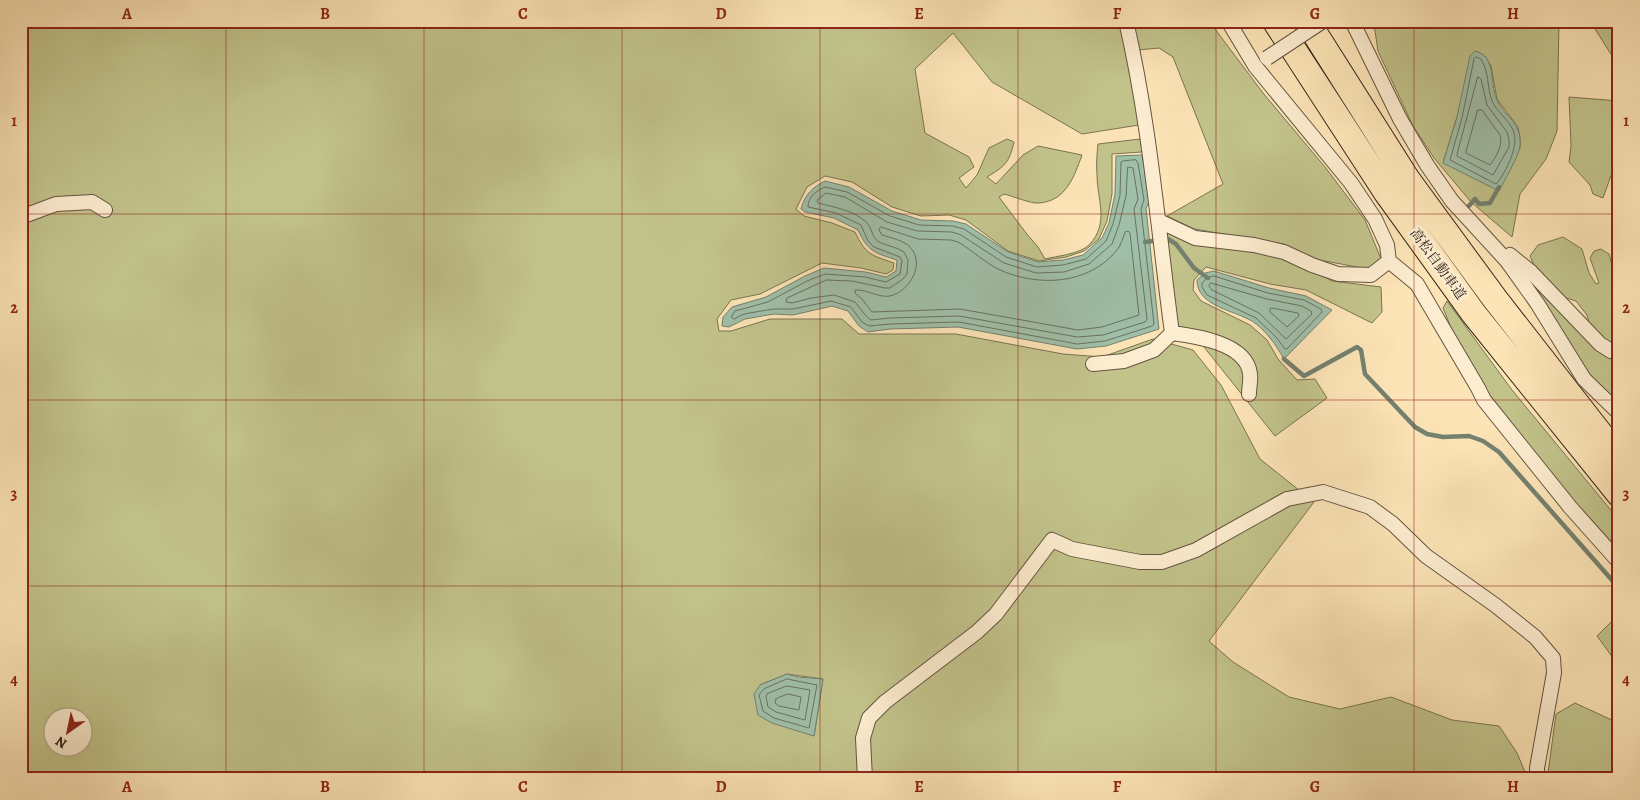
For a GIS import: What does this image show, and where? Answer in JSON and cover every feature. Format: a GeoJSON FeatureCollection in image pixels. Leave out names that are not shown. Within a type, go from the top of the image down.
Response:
{"type":"FeatureCollection","features":[{"type":"Feature","properties":{"kind":"highway","name":"高松自動車道"},"geometry":{"type":"LineString","coordinates":[[1275,21],[1386,192],[1468,306],[1619,494]]}},
{"type":"Feature","properties":{"kind":"highway","name":"高松自動車道"},"geometry":{"type":"LineString","coordinates":[[1307,21],[1408,179],[1495,299],[1619,458]]}},
{"type":"Feature","properties":{"kind":"street"},"geometry":{"type":"LineString","coordinates":[[1126,21],[1136,64],[1148,136],[1172,333]]}},
{"type":"Feature","properties":{"kind":"street"},"geometry":{"type":"LineString","coordinates":[[1228,21],[1351,183],[1375,219],[1387,244],[1389,260],[1416,284],[1484,400],[1570,507],[1619,562]]}},
{"type":"Feature","properties":{"kind":"street"},"geometry":{"type":"LineString","coordinates":[[1261,62],[1322,21]]}},
{"type":"Feature","properties":{"kind":"street"},"geometry":{"type":"LineString","coordinates":[[1352,21],[1400,119],[1452,201],[1504,259],[1537,303],[1584,379],[1619,413]]}},
{"type":"Feature","properties":{"kind":"street"},"geometry":{"type":"LineString","coordinates":[[21,217],[56,204],[92,202],[105,210]]}},
{"type":"Feature","properties":{"kind":"street"},"geometry":{"type":"LineString","coordinates":[[1159,221],[1195,238],[1254,245],[1284,252],[1338,274],[1371,275],[1389,260]]}},
{"type":"Feature","properties":{"kind":"street"},"geometry":{"type":"LineString","coordinates":[[1504,259],[1510,255],[1524,266],[1600,344],[1611,351],[1619,352]]}},
{"type":"Feature","properties":{"kind":"street"},"geometry":{"type":"LineString","coordinates":[[1093,364],[1124,361],[1154,350],[1172,333]]}},
{"type":"Feature","properties":{"kind":"street"},"geometry":{"type":"LineString","coordinates":[[1172,333],[1203,337],[1223,345],[1242,356],[1250,372],[1249,394]]}},
{"type":"Feature","properties":{"kind":"street"},"geometry":{"type":"LineString","coordinates":[[865,779],[863,738],[869,718],[885,702],[977,632],[996,614],[1052,540],[1072,549],[1140,562],[1162,562],[1196,550],[1287,499],[1323,492],[1370,507],[1385,518],[1426,556],[1495,605],[1534,637],[1553,658],[1554,672],[1537,768],[1537,779]]}},
{"type":"Feature","properties":{"kind":"green space"},"geometry":{"type":"Polygon","coordinates":[[[21,21],[1209,21],[1263,93],[1325,167],[1365,220],[1381,259],[1368,269],[1314,259],[1284,244],[1194,229],[1167,216],[1223,184],[1173,57],[1159,48],[1127,51],[1139,125],[1082,134],[992,82],[953,33],[915,69],[925,133],[969,157],[974,167],[959,178],[966,188],[977,175],[989,148],[1007,139],[1014,142],[1008,159],[1002,167],[987,177],[996,184],[1023,155],[1038,146],[1082,155],[1068,187],[1056,198],[1036,203],[1004,194],[999,197],[1038,247],[1045,259],[1080,251],[1089,245],[1095,237],[1101,220],[1097,171],[1098,144],[1140,139],[1142,152],[1112,154],[1112,194],[1107,221],[1099,239],[1084,251],[1066,257],[1039,261],[1008,251],[966,220],[949,215],[921,216],[892,207],[852,182],[825,176],[807,187],[796,209],[804,216],[832,223],[855,232],[866,250],[894,263],[893,270],[886,274],[861,268],[822,263],[760,294],[731,300],[717,319],[719,331],[731,331],[770,319],[842,319],[859,334],[956,334],[1063,354],[1102,357],[1153,339],[1193,350],[1221,385],[1260,459],[1314,502],[1209,641],[1233,662],[1289,697],[1340,709],[1391,697],[1452,720],[1499,726],[1517,753],[1528,779],[21,779],[21,21]],[[787,674],[760,685],[798,730],[814,736],[823,679],[787,674]]]}},
{"type":"Feature","properties":{"kind":"green space"},"geometry":{"type":"Polygon","coordinates":[[[1372,21],[1559,21],[1557,131],[1546,159],[1520,194],[1512,237],[1471,202],[1434,158],[1413,126],[1378,51],[1372,21]],[[1485,56],[1457,117],[1443,163],[1520,149],[1518,127],[1497,99],[1491,66],[1485,56]]]}},
{"type":"Feature","properties":{"kind":"green space"},"geometry":{"type":"Polygon","coordinates":[[[1590,21],[1619,21],[1619,67],[1590,21]]]}},
{"type":"Feature","properties":{"kind":"green space"},"geometry":{"type":"Polygon","coordinates":[[[1569,97],[1619,101],[1619,123],[1611,127],[1618,156],[1603,198],[1593,194],[1590,185],[1569,162],[1571,146],[1569,97]]]}},
{"type":"Feature","properties":{"kind":"green space"},"geometry":{"type":"Polygon","coordinates":[[[1166,230],[1278,255],[1299,263],[1332,281],[1381,287],[1382,312],[1372,323],[1306,290],[1270,284],[1206,267],[1194,280],[1193,290],[1201,301],[1250,325],[1267,340],[1278,359],[1297,380],[1315,379],[1327,398],[1275,436],[1196,337],[1177,328],[1166,230]]]}},
{"type":"Feature","properties":{"kind":"green space"},"geometry":{"type":"Polygon","coordinates":[[[1563,237],[1582,249],[1589,273],[1596,284],[1599,283],[1590,258],[1594,251],[1601,249],[1609,254],[1615,277],[1619,278],[1619,305],[1616,306],[1619,307],[1619,345],[1608,345],[1591,330],[1587,315],[1576,301],[1563,297],[1535,268],[1530,256],[1538,245],[1563,237]]]}},
{"type":"Feature","properties":{"kind":"green space"},"geometry":{"type":"Polygon","coordinates":[[[1520,269],[1606,355],[1619,359],[1619,406],[1584,370],[1568,340],[1520,269]]]}},
{"type":"Feature","properties":{"kind":"green space"},"geometry":{"type":"Polygon","coordinates":[[[1447,301],[1512,390],[1619,520],[1619,550],[1568,494],[1486,390],[1452,330],[1443,308],[1447,301]]]}},
{"type":"Feature","properties":{"kind":"green space"},"geometry":{"type":"Polygon","coordinates":[[[1613,620],[1619,626],[1619,666],[1597,636],[1613,620]]]}},
{"type":"Feature","properties":{"kind":"green space"},"geometry":{"type":"Polygon","coordinates":[[[1575,703],[1614,721],[1619,714],[1619,779],[1549,779],[1548,773],[1556,714],[1575,703]]]}},
{"type":"Feature","properties":{"kind":"water"},"geometry":{"type":"Polygon","coordinates":[[[1475,51],[1487,58],[1490,64],[1497,100],[1519,132],[1520,146],[1517,156],[1499,191],[1443,163],[1457,117],[1470,56],[1475,51]]]}},
{"type":"Feature","properties":{"kind":"water"},"geometry":{"type":"Polygon","coordinates":[[[1142,155],[1150,201],[1146,208],[1159,329],[1106,346],[1077,349],[958,327],[890,329],[868,332],[859,326],[848,311],[832,306],[793,315],[774,314],[745,319],[729,327],[722,326],[723,317],[732,307],[766,297],[824,268],[866,272],[886,277],[896,271],[897,260],[873,251],[865,243],[858,230],[834,218],[805,212],[801,209],[810,192],[825,181],[849,187],[892,211],[921,220],[953,221],[966,224],[1008,252],[1038,262],[1063,260],[1083,255],[1102,238],[1109,223],[1115,194],[1116,156],[1142,155]]]}},
{"type":"Feature","properties":{"kind":"water"},"geometry":{"type":"Polygon","coordinates":[[[1214,271],[1269,288],[1306,296],[1332,310],[1284,359],[1270,338],[1252,321],[1217,306],[1203,296],[1197,280],[1205,273],[1214,271]]]}},
{"type":"Feature","properties":{"kind":"water"},"geometry":{"type":"Polygon","coordinates":[[[787,674],[823,679],[814,736],[772,723],[758,715],[754,694],[760,685],[787,674]]]}},
{"type":"Feature","properties":{"kind":"waterway"},"geometry":{"type":"LineString","coordinates":[[1466,209],[1475,199],[1479,204],[1490,203],[1499,187]]}},
{"type":"Feature","properties":{"kind":"waterway"},"geometry":{"type":"LineString","coordinates":[[1145,242],[1168,239],[1176,244],[1194,268],[1208,278]]}},
{"type":"Feature","properties":{"kind":"waterway"},"geometry":{"type":"LineString","coordinates":[[1284,359],[1304,376],[1357,347],[1361,350],[1365,374],[1415,427],[1427,434],[1443,437],[1469,436],[1483,441],[1499,452],[1619,588]]}}]}
